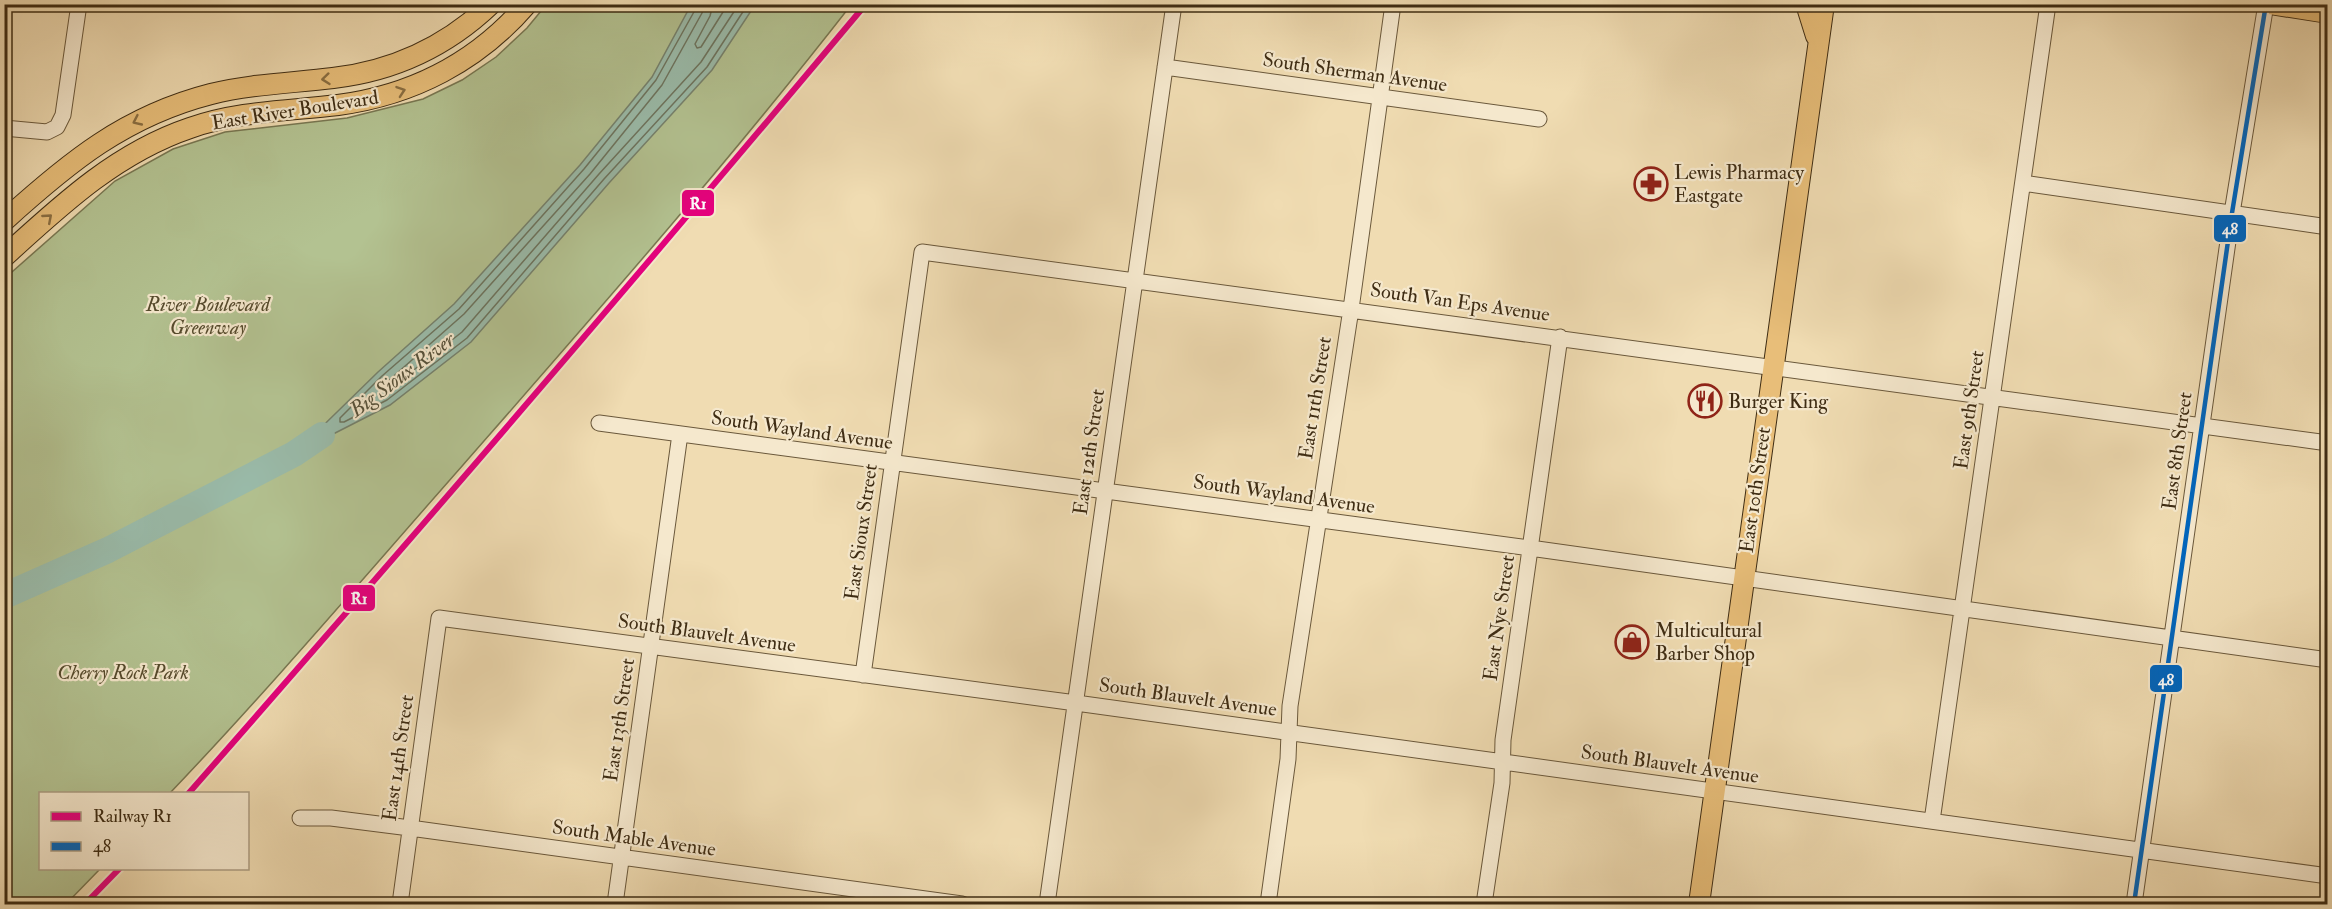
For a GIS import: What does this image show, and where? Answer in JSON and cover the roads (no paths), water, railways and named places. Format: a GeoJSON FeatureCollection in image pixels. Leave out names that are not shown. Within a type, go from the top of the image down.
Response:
{"type":"FeatureCollection","features":[{"type":"Feature","properties":{"kind":"main road","name":"East River Boulevard"},"geometry":{"type":"LineString","coordinates":[[4,221],[93,146],[122,128],[148,116],[213,93],[246,87],[336,78],[385,68],[433,48],[475,20],[491,4]]}},
{"type":"Feature","properties":{"kind":"main road","name":"East River Boulevard"},"geometry":{"type":"LineString","coordinates":[[4,257],[81,189],[134,152],[190,128],[219,119],[367,100],[421,83],[446,71],[492,41],[526,4]]}},
{"type":"Feature","properties":{"kind":"main road"},"geometry":{"type":"LineString","coordinates":[[1806,4],[1818,45]]}},
{"type":"Feature","properties":{"kind":"main road","name":"East 10th Street"},"geometry":{"type":"LineString","coordinates":[[1699,904],[1824,4]]}},
{"type":"Feature","properties":{"kind":"main road"},"geometry":{"type":"LineString","coordinates":[[2268,4],[2328,13]]}},
{"type":"Feature","properties":{"kind":"street"},"geometry":{"type":"LineString","coordinates":[[4,128],[47,132],[57,127],[63,115],[79,4]]}},
{"type":"Feature","properties":{"kind":"street","name":"East 12th Street"},"geometry":{"type":"LineString","coordinates":[[1047,904],[1174,4]]}},
{"type":"Feature","properties":{"kind":"street","name":"East 11th Street"},"geometry":{"type":"LineString","coordinates":[[1268,904],[1288,759],[1290,706],[1351,309],[1393,4]]}},
{"type":"Feature","properties":{"kind":"street","name":"East 9th Street"},"geometry":{"type":"LineString","coordinates":[[1932,821],[2048,4]]}},
{"type":"Feature","properties":{"kind":"street","name":"East 8th Street"},"geometry":{"type":"LineString","coordinates":[[2134,904],[2232,213],[2268,4]]}},
{"type":"Feature","properties":{"kind":"street","name":"South Sherman Avenue"},"geometry":{"type":"LineString","coordinates":[[1165,67],[1539,119]]}},
{"type":"Feature","properties":{"kind":"street"},"geometry":{"type":"LineString","coordinates":[[2023,183],[2328,227]]}},
{"type":"Feature","properties":{"kind":"street","name":"South Van Eps Avenue"},"geometry":{"type":"LineString","coordinates":[[922,252],[2328,443]]}},
{"type":"Feature","properties":{"kind":"street","name":"East Sioux Street"},"geometry":{"type":"LineString","coordinates":[[863,675],[922,252]]}},
{"type":"Feature","properties":{"kind":"street","name":"East Nye Street"},"geometry":{"type":"LineString","coordinates":[[1484,904],[1502,783],[1504,729],[1560,337]]}},
{"type":"Feature","properties":{"kind":"street","name":"South Wayland Avenue"},"geometry":{"type":"LineString","coordinates":[[599,423],[1530,548],[2171,640],[2328,660]]}},
{"type":"Feature","properties":{"kind":"street","name":"East 13th Street"},"geometry":{"type":"LineString","coordinates":[[615,904],[680,434]]}},
{"type":"Feature","properties":{"kind":"street","name":"South Blauvelt Avenue"},"geometry":{"type":"LineString","coordinates":[[439,618],[1076,703],[2328,876]]}},
{"type":"Feature","properties":{"kind":"street","name":"East 14th Street"},"geometry":{"type":"LineString","coordinates":[[400,904],[439,618]]}},
{"type":"Feature","properties":{"kind":"street","name":"South Mable Avenue"},"geometry":{"type":"LineString","coordinates":[[300,818],[331,818],[410,828],[962,904]]}},
{"type":"Feature","properties":{"kind":"water"},"geometry":{"type":"Polygon","coordinates":[[[691,5],[755,5],[712,70],[609,183],[471,342],[390,405],[294,454],[378,372],[454,304],[580,165],[652,77],[691,5]]]}},
{"type":"Feature","properties":{"kind":"waterway","name":"Big Sioux River"},"geometry":{"type":"LineString","coordinates":[[4,596],[108,550],[294,454],[322,435]]}},
{"type":"Feature","properties":{"kind":"rail line","name":"R1"},"geometry":{"type":"LineString","coordinates":[[190,792],[529,401],[866,4]]}},
{"type":"Feature","properties":{"kind":"rail line","name":"R1"},"geometry":{"type":"LineString","coordinates":[[85,904],[118,870]]}},
{"type":"Feature","properties":{"kind":"place","name":"Lewis Pharmacy Eastgate"},"geometry":{"type":"Point","coordinates":[1651,184]}},
{"type":"Feature","properties":{"kind":"place","name":"Burger King"},"geometry":{"type":"Point","coordinates":[1705,401]}},
{"type":"Feature","properties":{"kind":"place","name":"Multicultural Barber Shop"},"geometry":{"type":"Point","coordinates":[1632,642]}},
{"type":"Feature","properties":{"kind":"park label","name":"River Boulevard Greenway"},"geometry":{"type":"Point","coordinates":[208,316]}},
{"type":"Feature","properties":{"kind":"park label","name":"Cherry Rock Park"},"geometry":{"type":"Point","coordinates":[123,672]}}]}
